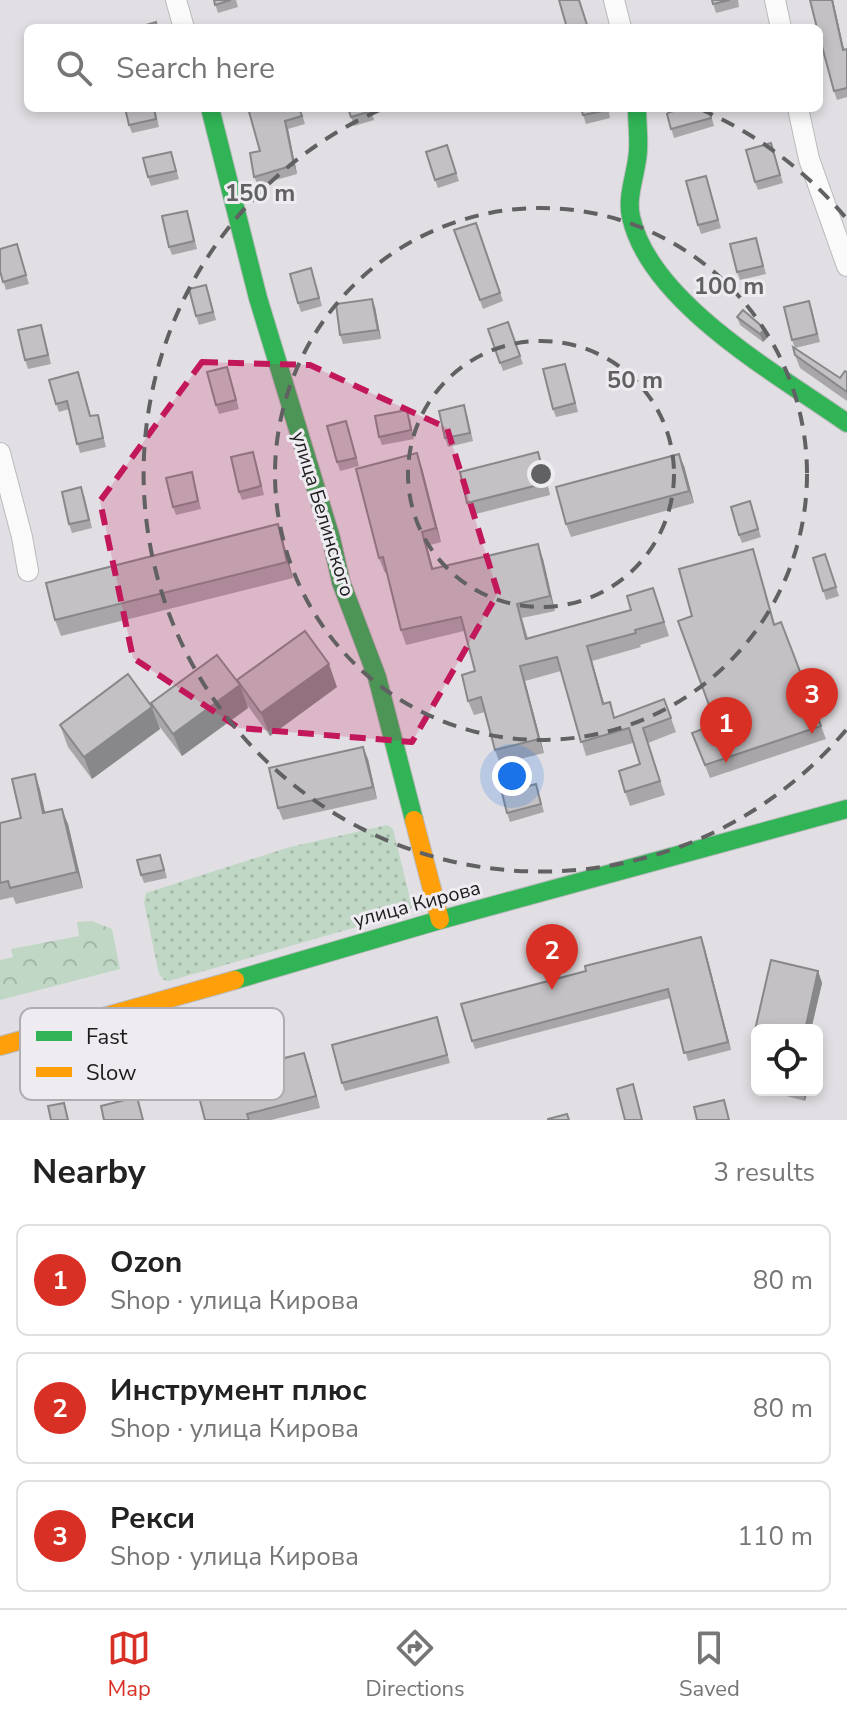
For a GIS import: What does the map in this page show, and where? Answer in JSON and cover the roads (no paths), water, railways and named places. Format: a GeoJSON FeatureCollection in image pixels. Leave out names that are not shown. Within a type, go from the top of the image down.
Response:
{"type":"FeatureCollection","features":[{"type":"Feature","properties":{"kind":"street"},"geometry":{"type":"LineString","coordinates":[[176,0],[183,24]]}},
{"type":"Feature","properties":{"kind":"street"},"geometry":{"type":"LineString","coordinates":[[614,0],[620,24]]}},
{"type":"Feature","properties":{"kind":"street"},"geometry":{"type":"LineString","coordinates":[[775,0],[780,24]]}},
{"type":"Feature","properties":{"kind":"street","name":"улица Белинского"},"geometry":{"type":"LineString","coordinates":[[211,112],[258,298],[331,538],[341,582],[377,677],[440,920]]}},
{"type":"Feature","properties":{"kind":"street"},"geometry":{"type":"LineString","coordinates":[[637,112],[638,151],[630,204],[631,218],[652,266],[704,322],[847,423]]}},
{"type":"Feature","properties":{"kind":"street"},"geometry":{"type":"LineString","coordinates":[[799,112],[809,159],[847,266]]}},
{"type":"Feature","properties":{"kind":"street"},"geometry":{"type":"LineString","coordinates":[[0,453],[28,571]]}},
{"type":"Feature","properties":{"kind":"street","name":"улица Кирова"},"geometry":{"type":"LineString","coordinates":[[133,1008],[847,809]]}},
{"type":"Feature","properties":{"kind":"street","name":"улица Кирова"},"geometry":{"type":"LineString","coordinates":[[0,1046],[20,1040]]}},
{"type":"Feature","properties":{"kind":"place","name":"Рекси"},"geometry":{"type":"Point","coordinates":[812,734]}},
{"type":"Feature","properties":{"kind":"place","name":"Ozon"},"geometry":{"type":"Point","coordinates":[726,763]}},
{"type":"Feature","properties":{"kind":"place","name":"Инструмент плюс"},"geometry":{"type":"Point","coordinates":[552,990]}}]}
